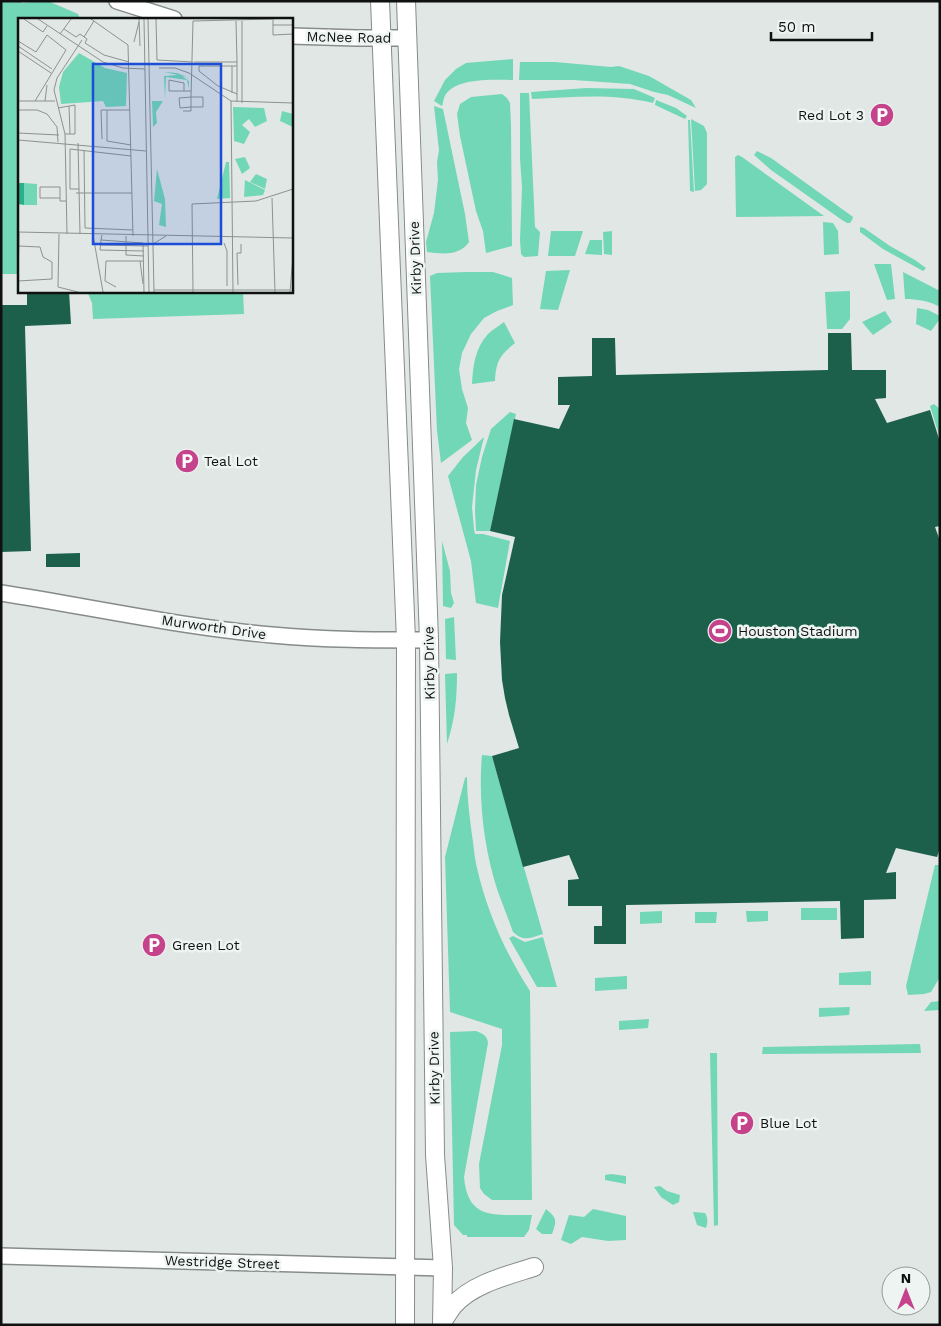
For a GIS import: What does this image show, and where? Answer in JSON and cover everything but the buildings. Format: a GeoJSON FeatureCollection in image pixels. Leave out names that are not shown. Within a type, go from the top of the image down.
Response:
{"type":"FeatureCollection","features":[{"type":"Feature","properties":{"kind":"main road","name":"Kirby Drive"},"geometry":{"type":"LineString","coordinates":[[380,1],[406,640],[405,1325]]}},
{"type":"Feature","properties":{"kind":"main road","name":"Kirby Drive"},"geometry":{"type":"LineString","coordinates":[[406,1],[429,640],[436,1155],[443,1268],[442,1324]]}},
{"type":"Feature","properties":{"kind":"main road"},"geometry":{"type":"LineString","coordinates":[[393,337],[418,336]]}},
{"type":"Feature","properties":{"kind":"main road"},"geometry":{"type":"LineString","coordinates":[[406,912],[432,912]]}},
{"type":"Feature","properties":{"kind":"main road"},"geometry":{"type":"LineString","coordinates":[[442,1324],[454,1304],[473,1289],[534,1266]]}},
{"type":"Feature","properties":{"kind":"street"},"geometry":{"type":"LineString","coordinates":[[117,1],[171,18]]}},
{"type":"Feature","properties":{"kind":"street","name":"McNee Road"},"geometry":{"type":"LineString","coordinates":[[292,36],[407,38]]}},
{"type":"Feature","properties":{"kind":"street","name":"Murworth Drive"},"geometry":{"type":"LineString","coordinates":[[1,593],[214,628],[271,635],[322,639],[429,640]]}},
{"type":"Feature","properties":{"kind":"street","name":"Westridge Street"},"geometry":{"type":"LineString","coordinates":[[1,1256],[443,1268]]}},
{"type":"Feature","properties":{"kind":"green space"},"geometry":{"type":"Polygon","coordinates":[[[1,1],[20,1],[22,3],[48,1],[78,14],[80,18],[18,18],[18,274],[1,274],[1,1]]]}},
{"type":"Feature","properties":{"kind":"green space"},"geometry":{"type":"Polygon","coordinates":[[[513,59],[513,80],[485,80],[464,83],[448,91],[442,106],[434,101],[445,80],[456,69],[466,63],[513,59]]]}},
{"type":"Feature","properties":{"kind":"green space"},"geometry":{"type":"Polygon","coordinates":[[[520,62],[619,66],[649,76],[691,100],[696,108],[668,95],[630,84],[574,80],[519,80],[520,62]]]}},
{"type":"Feature","properties":{"kind":"green space"},"geometry":{"type":"Polygon","coordinates":[[[586,88],[634,89],[655,98],[653,103],[608,97],[532,99],[531,92],[586,88]]]}},
{"type":"Feature","properties":{"kind":"green space"},"geometry":{"type":"Polygon","coordinates":[[[520,93],[529,93],[535,227],[540,232],[538,256],[524,257],[521,254],[520,240],[522,188],[520,93]]]}},
{"type":"Feature","properties":{"kind":"green space"},"geometry":{"type":"Polygon","coordinates":[[[502,94],[510,103],[512,246],[486,253],[483,231],[476,211],[460,136],[457,114],[460,104],[471,97],[502,94]]]}},
{"type":"Feature","properties":{"kind":"green space"},"geometry":{"type":"Polygon","coordinates":[[[656,100],[676,108],[687,116],[685,119],[655,105],[656,100]]]}},
{"type":"Feature","properties":{"kind":"green space"},"geometry":{"type":"Polygon","coordinates":[[[434,106],[443,109],[469,242],[461,250],[450,253],[427,252],[426,242],[434,213],[438,180],[437,162],[439,150],[434,106]]]}},
{"type":"Feature","properties":{"kind":"green space"},"geometry":{"type":"Polygon","coordinates":[[[691,119],[704,126],[707,133],[707,184],[701,190],[695,191],[691,119]]]}},
{"type":"Feature","properties":{"kind":"green space"},"geometry":{"type":"Polygon","coordinates":[[[688,120],[690,120],[694,192],[690,191],[688,120]]]}},
{"type":"Feature","properties":{"kind":"green space"},"geometry":{"type":"Polygon","coordinates":[[[757,151],[771,158],[853,217],[850,223],[842,220],[771,170],[754,155],[757,151]]]}},
{"type":"Feature","properties":{"kind":"green space"},"geometry":{"type":"Polygon","coordinates":[[[738,155],[824,216],[736,217],[735,157],[738,155]]]}},
{"type":"Feature","properties":{"kind":"green space"},"geometry":{"type":"Polygon","coordinates":[[[823,222],[833,223],[838,231],[839,254],[824,255],[823,222]]]}},
{"type":"Feature","properties":{"kind":"green space"},"geometry":{"type":"Polygon","coordinates":[[[860,227],[926,268],[923,271],[883,249],[860,232],[860,227]]]}},
{"type":"Feature","properties":{"kind":"green space"},"geometry":{"type":"Polygon","coordinates":[[[551,231],[583,231],[575,256],[548,256],[551,231]]]}},
{"type":"Feature","properties":{"kind":"green space"},"geometry":{"type":"Polygon","coordinates":[[[612,231],[612,255],[604,254],[603,232],[612,231]]]}},
{"type":"Feature","properties":{"kind":"green space"},"geometry":{"type":"Polygon","coordinates":[[[590,240],[602,240],[602,255],[585,254],[590,240]]]}},
{"type":"Feature","properties":{"kind":"green space"},"geometry":{"type":"Polygon","coordinates":[[[874,264],[891,264],[895,299],[887,300],[874,264]]]}},
{"type":"Feature","properties":{"kind":"green space"},"geometry":{"type":"Polygon","coordinates":[[[570,270],[558,310],[540,309],[546,271],[570,270]]]}},
{"type":"Feature","properties":{"kind":"green space"},"geometry":{"type":"Polygon","coordinates":[[[493,272],[512,278],[513,305],[484,318],[471,334],[462,353],[459,369],[462,389],[468,408],[466,423],[472,440],[441,463],[437,431],[430,276],[437,273],[493,272]]]}},
{"type":"Feature","properties":{"kind":"green space"},"geometry":{"type":"Polygon","coordinates":[[[903,272],[940,291],[940,307],[932,303],[905,299],[903,272]]]}},
{"type":"Feature","properties":{"kind":"green space"},"geometry":{"type":"Polygon","coordinates":[[[850,291],[850,319],[842,329],[827,329],[825,292],[850,291]]]}},
{"type":"Feature","properties":{"kind":"green space"},"geometry":{"type":"Polygon","coordinates":[[[87,292],[243,292],[244,314],[93,319],[92,303],[87,292]]]}},
{"type":"Feature","properties":{"kind":"green space"},"geometry":{"type":"Polygon","coordinates":[[[917,308],[928,310],[940,316],[940,319],[931,331],[916,324],[917,308]]]}},
{"type":"Feature","properties":{"kind":"green space"},"geometry":{"type":"Polygon","coordinates":[[[885,311],[892,322],[873,335],[862,322],[885,311]]]}},
{"type":"Feature","properties":{"kind":"green space"},"geometry":{"type":"Polygon","coordinates":[[[504,322],[515,343],[500,359],[496,368],[495,381],[472,384],[474,364],[480,345],[488,334],[504,322]]]}},
{"type":"Feature","properties":{"kind":"green space"},"geometry":{"type":"Polygon","coordinates":[[[934,404],[940,409],[940,438],[930,406],[934,404]]]}},
{"type":"Feature","properties":{"kind":"green space"},"geometry":{"type":"Polygon","coordinates":[[[510,412],[516,414],[490,531],[476,531],[476,485],[482,457],[491,429],[510,412]]]}},
{"type":"Feature","properties":{"kind":"green space"},"geometry":{"type":"Polygon","coordinates":[[[484,437],[476,470],[472,507],[475,534],[483,534],[510,541],[498,608],[476,603],[471,561],[448,476],[463,457],[484,437]]]}},
{"type":"Feature","properties":{"kind":"green space"},"geometry":{"type":"Polygon","coordinates":[[[442,541],[450,571],[451,593],[454,603],[451,608],[443,606],[442,541]]]}},
{"type":"Feature","properties":{"kind":"green space"},"geometry":{"type":"Polygon","coordinates":[[[454,617],[456,660],[446,659],[445,619],[454,617]]]}},
{"type":"Feature","properties":{"kind":"green space"},"geometry":{"type":"Polygon","coordinates":[[[457,673],[455,709],[447,744],[445,674],[457,673]]]}},
{"type":"Feature","properties":{"kind":"green space"},"geometry":{"type":"Polygon","coordinates":[[[482,755],[492,756],[543,934],[534,937],[524,938],[513,932],[493,876],[483,824],[482,755]]]}},
{"type":"Feature","properties":{"kind":"green space"},"geometry":{"type":"Polygon","coordinates":[[[467,777],[474,852],[486,901],[498,932],[530,991],[532,1200],[492,1200],[480,1188],[479,1164],[502,1045],[502,1029],[450,1012],[445,857],[465,778],[467,777]]]}},
{"type":"Feature","properties":{"kind":"green space"},"geometry":{"type":"Polygon","coordinates":[[[935,865],[940,865],[940,977],[931,992],[908,995],[906,986],[935,865]]]}},
{"type":"Feature","properties":{"kind":"green space"},"geometry":{"type":"Polygon","coordinates":[[[801,908],[837,908],[837,920],[801,920],[801,908]]]}},
{"type":"Feature","properties":{"kind":"green space"},"geometry":{"type":"Polygon","coordinates":[[[662,911],[662,923],[640,924],[640,912],[662,911]]]}},
{"type":"Feature","properties":{"kind":"green space"},"geometry":{"type":"Polygon","coordinates":[[[746,911],[768,911],[768,921],[747,922],[746,911]]]}},
{"type":"Feature","properties":{"kind":"green space"},"geometry":{"type":"Polygon","coordinates":[[[695,912],[717,912],[716,923],[695,923],[695,912]]]}},
{"type":"Feature","properties":{"kind":"green space"},"geometry":{"type":"Polygon","coordinates":[[[513,936],[525,942],[543,937],[557,987],[537,987],[509,938],[513,936]]]}},
{"type":"Feature","properties":{"kind":"green space"},"geometry":{"type":"Polygon","coordinates":[[[871,971],[871,985],[839,985],[839,973],[871,971]]]}},
{"type":"Feature","properties":{"kind":"green space"},"geometry":{"type":"Polygon","coordinates":[[[627,976],[627,989],[595,991],[595,978],[627,976]]]}},
{"type":"Feature","properties":{"kind":"green space"},"geometry":{"type":"Polygon","coordinates":[[[940,1001],[940,1010],[924,1011],[931,1002],[940,1001]]]}},
{"type":"Feature","properties":{"kind":"green space"},"geometry":{"type":"Polygon","coordinates":[[[850,1007],[849,1015],[819,1017],[819,1008],[850,1007]]]}},
{"type":"Feature","properties":{"kind":"green space"},"geometry":{"type":"Polygon","coordinates":[[[649,1019],[648,1028],[619,1030],[619,1021],[649,1019]]]}},
{"type":"Feature","properties":{"kind":"green space"},"geometry":{"type":"Polygon","coordinates":[[[476,1031],[486,1036],[488,1043],[464,1177],[467,1192],[471,1202],[478,1209],[486,1212],[507,1215],[532,1215],[529,1230],[524,1237],[467,1237],[454,1225],[450,1032],[476,1031]]]}},
{"type":"Feature","properties":{"kind":"green space"},"geometry":{"type":"Polygon","coordinates":[[[920,1044],[921,1053],[762,1054],[763,1047],[920,1044]]]}},
{"type":"Feature","properties":{"kind":"green space"},"geometry":{"type":"Polygon","coordinates":[[[710,1053],[717,1053],[718,1225],[714,1226],[710,1053]]]}},
{"type":"Feature","properties":{"kind":"green space"},"geometry":{"type":"Polygon","coordinates":[[[605,1175],[626,1176],[626,1184],[605,1180],[605,1175]]]}},
{"type":"Feature","properties":{"kind":"green space"},"geometry":{"type":"Polygon","coordinates":[[[660,1186],[667,1191],[680,1195],[679,1202],[673,1205],[661,1197],[654,1187],[660,1186]]]}},
{"type":"Feature","properties":{"kind":"green space"},"geometry":{"type":"Polygon","coordinates":[[[546,1209],[555,1220],[552,1234],[542,1234],[536,1229],[546,1209]]]}},
{"type":"Feature","properties":{"kind":"green space"},"geometry":{"type":"Polygon","coordinates":[[[593,1209],[626,1216],[626,1240],[608,1241],[582,1237],[571,1244],[561,1240],[569,1215],[584,1217],[593,1209]]]}},
{"type":"Feature","properties":{"kind":"green space"},"geometry":{"type":"Polygon","coordinates":[[[693,1212],[705,1213],[707,1217],[706,1228],[697,1225],[693,1212]]]}},
{"type":"Feature","properties":{"kind":"place","name":"Red Lot 3"},"geometry":{"type":"Point","coordinates":[882,115]}},
{"type":"Feature","properties":{"kind":"place","name":"Teal Lot"},"geometry":{"type":"Point","coordinates":[187,461]}},
{"type":"Feature","properties":{"kind":"place","name":"Houston Stadium"},"geometry":{"type":"Point","coordinates":[720,631]}},
{"type":"Feature","properties":{"kind":"place","name":"Green Lot"},"geometry":{"type":"Point","coordinates":[154,945]}},
{"type":"Feature","properties":{"kind":"place","name":"Blue Lot"},"geometry":{"type":"Point","coordinates":[742,1123]}}]}
